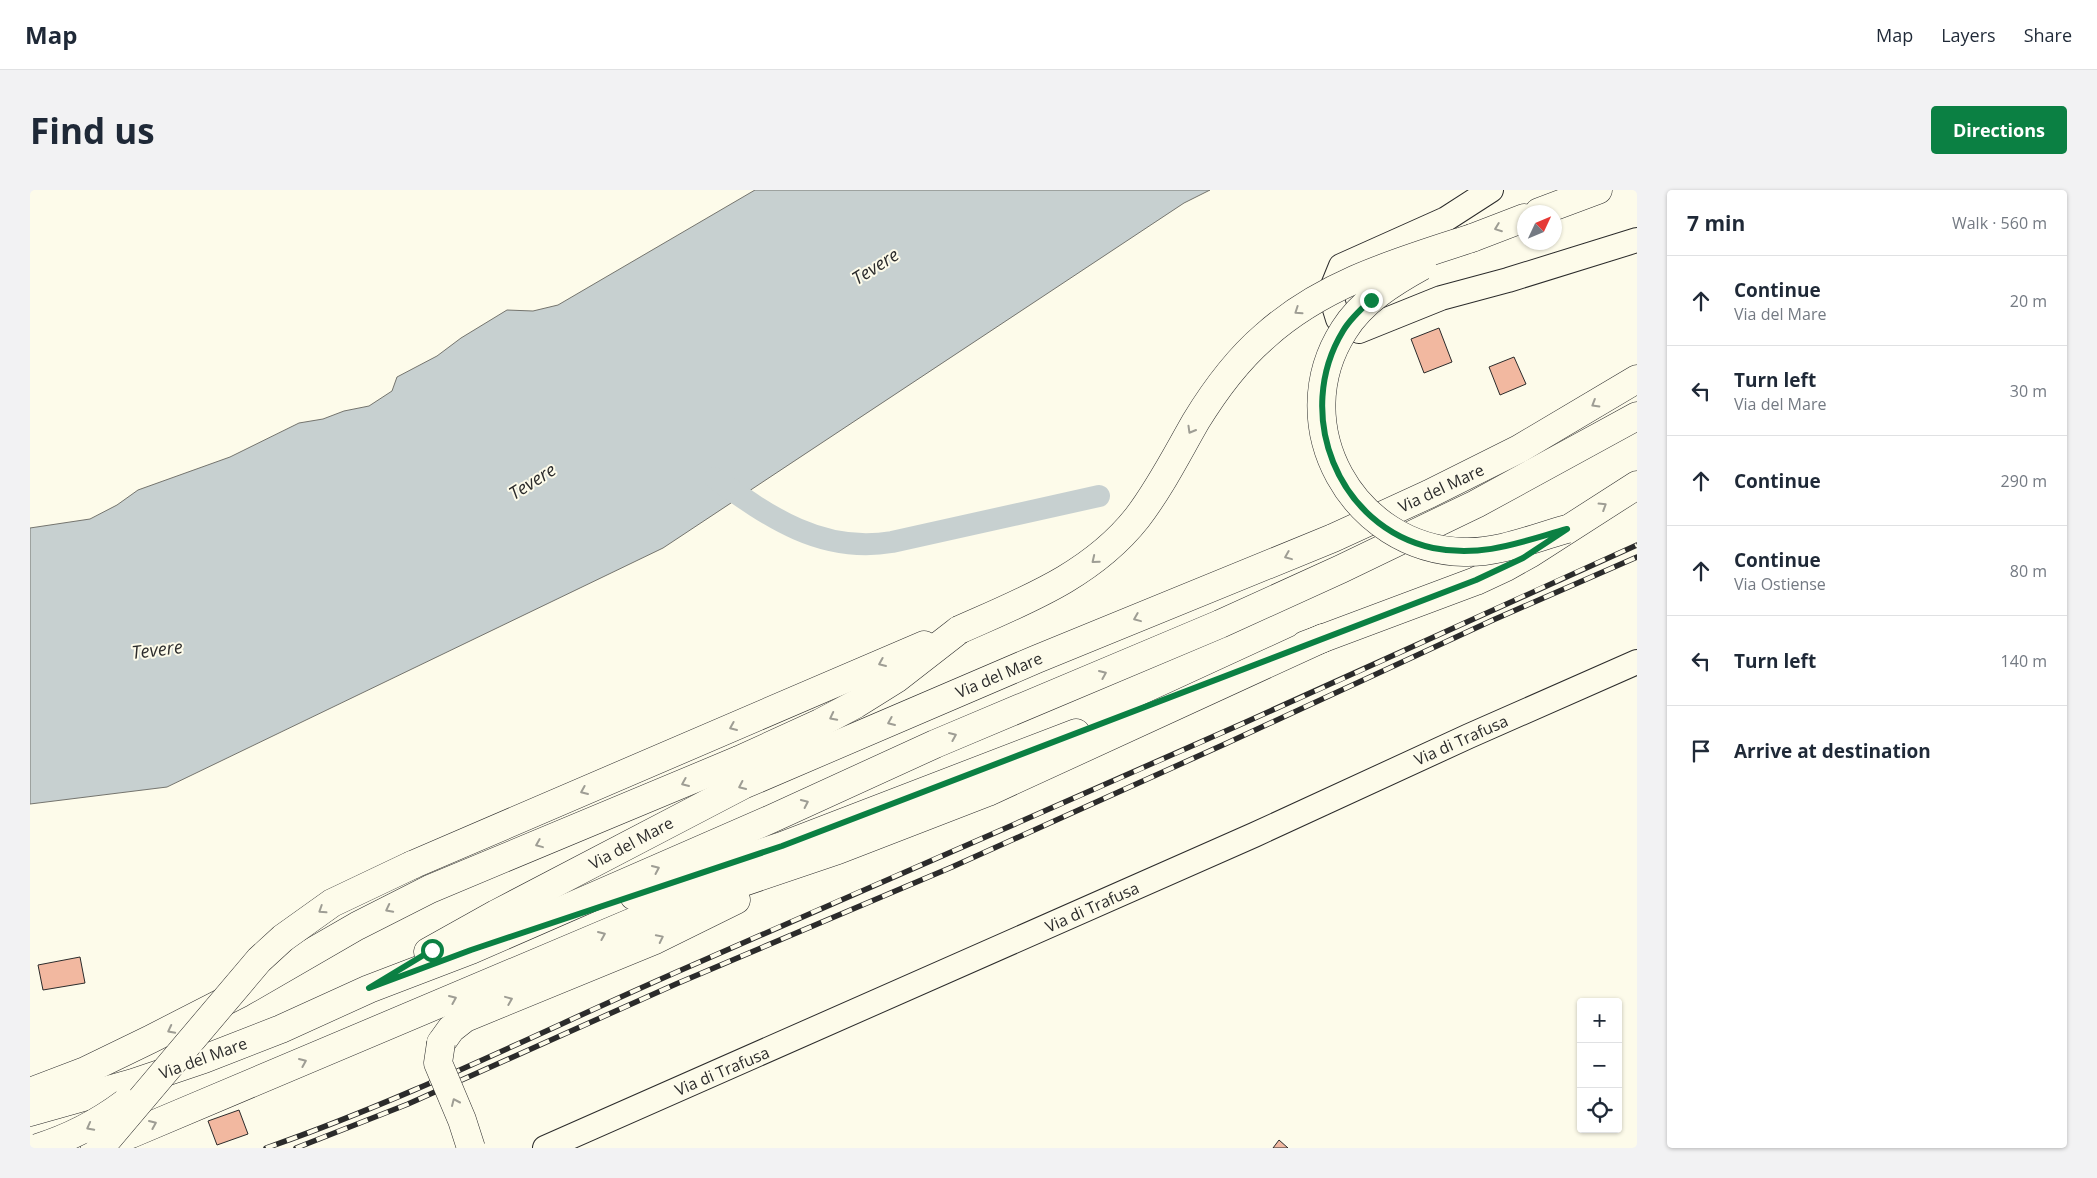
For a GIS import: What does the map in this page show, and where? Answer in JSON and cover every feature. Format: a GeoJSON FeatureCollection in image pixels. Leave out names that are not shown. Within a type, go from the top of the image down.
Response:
{"type":"FeatureCollection","features":[{"type":"Feature","properties":{"kind":"main road"},"geometry":{"type":"LineString","coordinates":[[1558,205],[1598,190]]}},
{"type":"Feature","properties":{"kind":"main road"},"geometry":{"type":"LineString","coordinates":[[100,1148],[259,960],[283,938],[332,903],[546,807],[960,630],[1058,585],[1086,566],[1116,541],[1137,519],[1156,492],[1198,419],[1223,381],[1254,346],[1278,325],[1322,296],[1366,273],[1472,238],[1517,221]]}},
{"type":"Feature","properties":{"kind":"main road"},"geometry":{"type":"LineString","coordinates":[[1472,238],[1388,287],[1362,308],[1344,329],[1332,353],[1323,386],[1323,422],[1329,455],[1348,491],[1366,511],[1386,528],[1420,544],[1463,552],[1483,551],[1567,529]]}},
{"type":"Feature","properties":{"kind":"main road","name":"Via del Mare"},"geometry":{"type":"LineString","coordinates":[[369,988],[496,914],[743,785],[1037,659],[1333,538],[1519,449],[1637,379]]}},
{"type":"Feature","properties":{"kind":"main road","name":"Via del Mare"},"geometry":{"type":"LineString","coordinates":[[30,1112],[133,1083],[204,1059],[281,1029],[369,988],[471,950],[771,819],[935,744],[1220,624],[1332,573],[1469,508],[1637,416]]}},
{"type":"Feature","properties":{"kind":"main road"},"geometry":{"type":"LineString","coordinates":[[471,950],[782,846],[1498,571],[1523,558],[1637,486]]}},
{"type":"Feature","properties":{"kind":"main road"},"geometry":{"type":"LineString","coordinates":[[30,1092],[85,1071],[152,1040],[241,993],[344,933],[430,889],[747,757],[844,711],[896,678],[960,630]]}},
{"type":"Feature","properties":{"kind":"main road"},"geometry":{"type":"LineString","coordinates":[[91,1148],[140,1130],[661,910],[838,850],[988,792],[1323,638]]}},
{"type":"Feature","properties":{"kind":"main road"},"geometry":{"type":"LineString","coordinates":[[471,1148],[462,1120],[438,1063],[441,1043],[451,1029],[465,1018],[655,940],[838,850]]}},
{"type":"Feature","properties":{"kind":"main road"},"geometry":{"type":"LineString","coordinates":[[37,1148],[76,1134],[103,1119],[170,1065]]}},
{"type":"Feature","properties":{"kind":"street"},"geometry":{"type":"LineString","coordinates":[[1491,190],[1446,218],[1342,266],[1330,293],[1338,319],[1359,331],[1441,298],[1508,280],[1637,240]]}},
{"type":"Feature","properties":{"kind":"street","name":"Via di Trafusa"},"geometry":{"type":"LineString","coordinates":[[545,1148],[1226,847],[1477,732],[1637,662]]}},
{"type":"Feature","properties":{"kind":"water","name":"Tevere"},"geometry":{"type":"Polygon","coordinates":[[[755,190],[1210,190],[1184,203],[663,548],[167,787],[30,804],[30,528],[90,519],[117,505],[138,490],[230,457],[299,423],[323,419],[344,411],[369,406],[392,391],[397,377],[437,356],[461,338],[507,310],[533,311],[558,305],[755,190]]]}},
{"type":"Feature","properties":{"kind":"building"},"geometry":{"type":"Polygon","coordinates":[[[1439,328],[1452,362],[1424,373],[1411,339],[1439,328]]]}},
{"type":"Feature","properties":{"kind":"building"},"geometry":{"type":"Polygon","coordinates":[[[1514,357],[1526,384],[1500,395],[1489,367],[1514,357]]]}},
{"type":"Feature","properties":{"kind":"building"},"geometry":{"type":"Polygon","coordinates":[[[80,957],[85,983],[43,990],[38,965],[80,957]]]}},
{"type":"Feature","properties":{"kind":"building"},"geometry":{"type":"Polygon","coordinates":[[[239,1110],[248,1134],[217,1145],[208,1121],[239,1110]]]}},
{"type":"Feature","properties":{"kind":"building"},"geometry":{"type":"Polygon","coordinates":[[[1279,1140],[1288,1148],[1273,1148],[1279,1140]]]}},
{"type":"Feature","properties":{"kind":"waterway"},"geometry":{"type":"LineString","coordinates":[[715,478],[776,519],[819,537],[842,543],[892,542],[1099,496]]}},
{"type":"Feature","properties":{"kind":"railway"},"geometry":{"type":"LineString","coordinates":[[266,1148],[429,1084],[1246,722],[1637,545]]}},
{"type":"Feature","properties":{"kind":"railway"},"geometry":{"type":"LineString","coordinates":[[296,1148],[408,1104],[676,984],[952,867],[1493,620],[1637,557]]}},
{"type":"Feature","properties":{"kind":"route"},"geometry":{"type":"LineString","coordinates":[[432,950],[369,988],[471,950],[782,846],[1476,580],[1523,558],[1567,529],[1490,550],[1463,552],[1434,548],[1406,539],[1377,522],[1357,502],[1342,481],[1329,455],[1324,433],[1322,397],[1328,366],[1338,340],[1353,317],[1371,300]]}}]}
